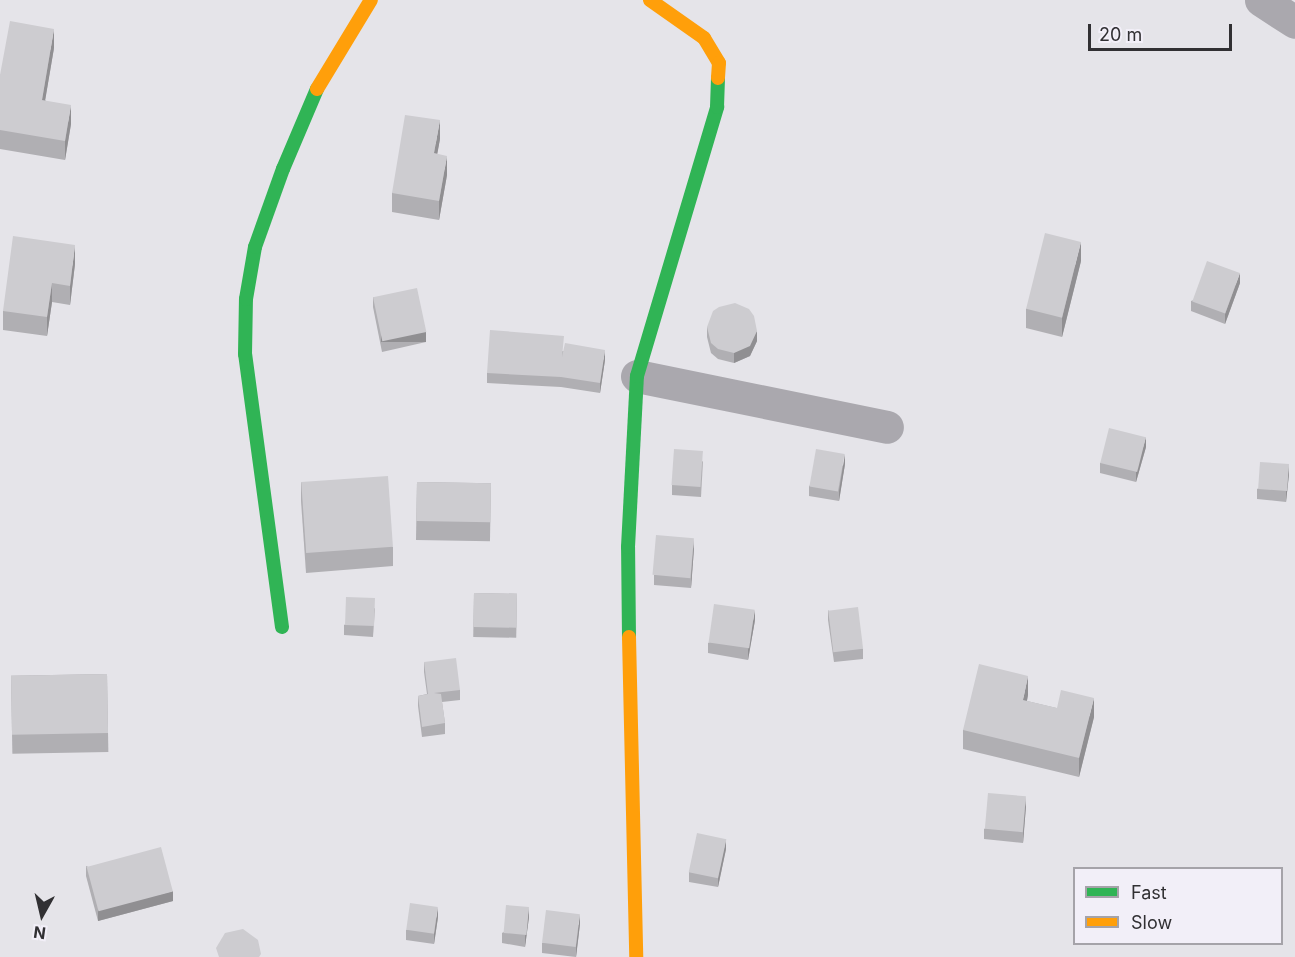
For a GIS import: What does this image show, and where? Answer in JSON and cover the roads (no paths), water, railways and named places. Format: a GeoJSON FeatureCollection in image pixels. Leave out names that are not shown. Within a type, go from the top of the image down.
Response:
{"type":"FeatureCollection","features":[{"type":"Feature","properties":{"kind":"street"},"geometry":{"type":"LineString","coordinates":[[282,627],[245,354],[246,299],[255,247],[292,147],[320,81],[371,0]]}},
{"type":"Feature","properties":{"kind":"street"},"geometry":{"type":"LineString","coordinates":[[636,957],[629,696],[628,547],[637,376],[717,107],[719,63],[705,38],[650,0]]}},
{"type":"Feature","properties":{"kind":"street"},"geometry":{"type":"LineString","coordinates":[[1261,0],[1295,22]]}},
{"type":"Feature","properties":{"kind":"street"},"geometry":{"type":"LineString","coordinates":[[637,376],[887,427]]}}]}
